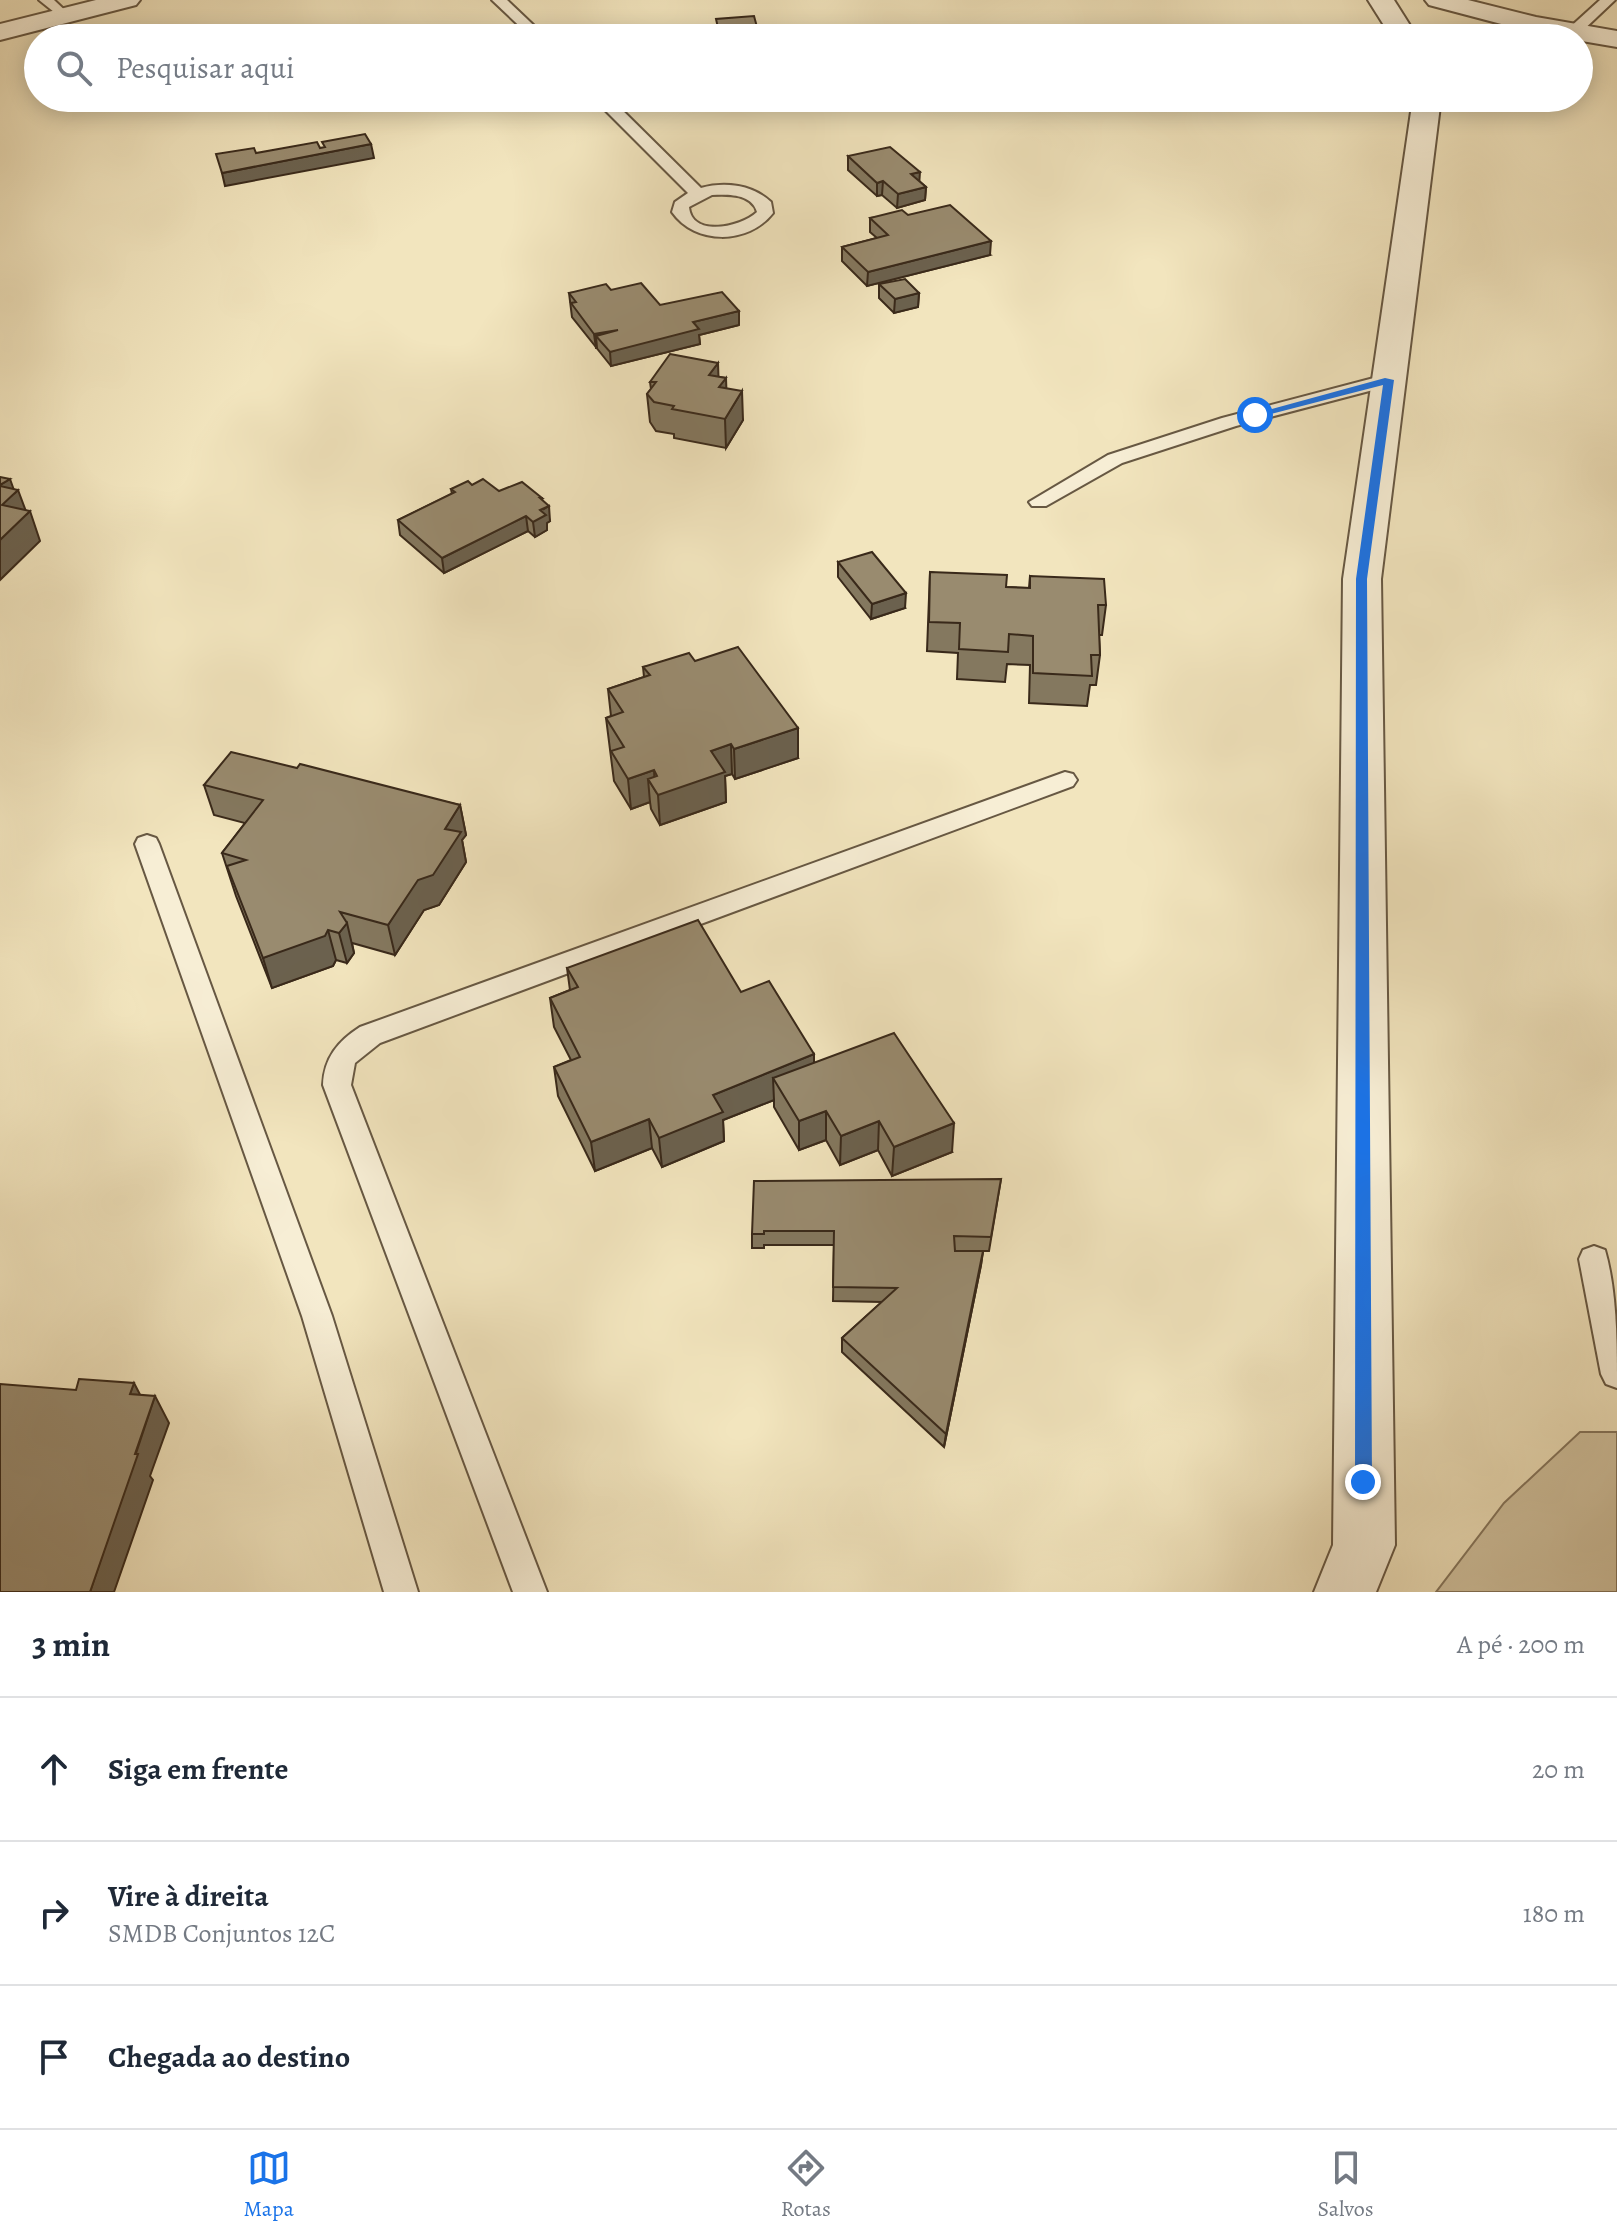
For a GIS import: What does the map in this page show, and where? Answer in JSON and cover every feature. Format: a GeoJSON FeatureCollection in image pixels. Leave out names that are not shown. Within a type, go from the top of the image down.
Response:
{"type":"FeatureCollection","features":[{"type":"Feature","properties":{"kind":"street"},"geometry":{"type":"LineString","coordinates":[[0,32],[55,8],[127,0]]}},
{"type":"Feature","properties":{"kind":"street"},"geometry":{"type":"LineString","coordinates":[[1381,0],[1396,24]]}},
{"type":"Feature","properties":{"kind":"street"},"geometry":{"type":"LineString","coordinates":[[1438,0],[1523,24]]}},
{"type":"Feature","properties":{"kind":"street"},"geometry":{"type":"LineString","coordinates":[[1593,38],[1617,40]]}},
{"type":"Feature","properties":{"kind":"street"},"geometry":{"type":"LineString","coordinates":[[1345,1592],[1364,1545],[1362,579],[1425,112]]}},
{"type":"Feature","properties":{"kind":"lane"},"geometry":{"type":"LineString","coordinates":[[499,0],[525,24]]}},
{"type":"Feature","properties":{"kind":"lane"},"geometry":{"type":"LineString","coordinates":[[1586,24],[1608,0]]}},
{"type":"Feature","properties":{"kind":"lane"},"geometry":{"type":"LineString","coordinates":[[615,112],[698,194]]}},
{"type":"Feature","properties":{"kind":"lane"},"geometry":{"type":"LineString","coordinates":[[1039,502],[1115,459],[1229,422],[1389,380]]}},
{"type":"Feature","properties":{"kind":"lane"},"geometry":{"type":"LineString","coordinates":[[530,1592],[337,1085],[336,1071],[342,1056],[353,1044],[370,1035],[1065,780]]}},
{"type":"Feature","properties":{"kind":"lane"},"geometry":{"type":"LineString","coordinates":[[147,844],[317,1316],[401,1592]]}},
{"type":"Feature","properties":{"kind":"lane"},"geometry":{"type":"LineString","coordinates":[[1594,1259],[1617,1374]]}},
{"type":"Feature","properties":{"kind":"shaded area"},"geometry":{"type":"Polygon","coordinates":[[[1580,1432],[1617,1432],[1617,1592],[1436,1592],[1504,1503],[1580,1432]]]}},
{"type":"Feature","properties":{"kind":"building"},"geometry":{"type":"Polygon","coordinates":[[[754,16],[756,24],[717,24],[716,19],[754,16]]]}},
{"type":"Feature","properties":{"kind":"building"},"geometry":{"type":"Polygon","coordinates":[[[365,134],[371,144],[222,173],[216,154],[254,148],[256,153],[317,142],[320,148],[325,147],[322,142],[365,134]]]}},
{"type":"Feature","properties":{"kind":"building"},"geometry":{"type":"Polygon","coordinates":[[[890,147],[920,172],[911,174],[926,187],[898,194],[883,181],[877,183],[848,156],[890,147]]]}},
{"type":"Feature","properties":{"kind":"building"},"geometry":{"type":"Polygon","coordinates":[[[950,205],[991,241],[868,272],[842,247],[888,235],[870,218],[902,210],[908,215],[950,205]]]}},
{"type":"Feature","properties":{"kind":"building"},"geometry":{"type":"Polygon","coordinates":[[[905,279],[919,293],[895,299],[879,284],[905,279]]]}},
{"type":"Feature","properties":{"kind":"building"},"geometry":{"type":"Polygon","coordinates":[[[641,283],[660,305],[722,292],[739,311],[693,322],[699,329],[610,352],[596,336],[618,330],[594,334],[571,303],[576,302],[569,293],[606,284],[611,290],[641,283]]]}},
{"type":"Feature","properties":{"kind":"building"},"geometry":{"type":"Polygon","coordinates":[[[670,354],[718,363],[709,375],[726,378],[719,387],[742,391],[725,419],[672,409],[674,406],[654,402],[647,394],[656,382],[650,382],[670,354]]]}},
{"type":"Feature","properties":{"kind":"building"},"geometry":{"type":"Polygon","coordinates":[[[483,479],[499,491],[522,482],[549,506],[540,510],[546,515],[533,522],[526,516],[442,558],[398,520],[455,492],[451,489],[468,481],[472,485],[483,479]]]}},
{"type":"Feature","properties":{"kind":"building"},"geometry":{"type":"Polygon","coordinates":[[[0,486],[18,490],[2,505],[30,511],[0,540],[0,486]]]}},
{"type":"Feature","properties":{"kind":"building"},"geometry":{"type":"Polygon","coordinates":[[[872,552],[906,593],[872,604],[838,562],[872,552]]]}},
{"type":"Feature","properties":{"kind":"building"},"geometry":{"type":"Polygon","coordinates":[[[930,572],[1007,575],[1006,587],[1030,588],[1030,576],[1104,579],[1106,605],[1098,605],[1100,655],[1091,655],[1092,676],[1033,673],[1033,636],[1009,634],[1008,652],[959,649],[960,623],[929,622],[930,572]]]}},
{"type":"Feature","properties":{"kind":"building"},"geometry":{"type":"Polygon","coordinates":[[[738,647],[798,728],[734,749],[731,744],[711,751],[725,772],[658,795],[648,779],[657,776],[654,770],[628,779],[611,751],[624,747],[606,718],[623,712],[608,689],[650,675],[643,667],[689,653],[695,661],[738,647]]]}},
{"type":"Feature","properties":{"kind":"building"},"geometry":{"type":"Polygon","coordinates":[[[231,752],[297,768],[300,764],[460,805],[445,829],[461,832],[433,875],[418,880],[388,925],[340,912],[347,923],[339,933],[328,930],[325,936],[263,958],[227,866],[246,860],[222,853],[263,800],[204,785],[231,752]]]}},
{"type":"Feature","properties":{"kind":"building"},"geometry":{"type":"Polygon","coordinates":[[[698,920],[741,992],[769,981],[814,1054],[713,1095],[723,1112],[659,1138],[649,1119],[591,1142],[554,1067],[580,1057],[550,998],[578,987],[567,968],[698,920]]]}},
{"type":"Feature","properties":{"kind":"building"},"geometry":{"type":"Polygon","coordinates":[[[894,1033],[954,1123],[894,1147],[879,1121],[841,1136],[826,1111],[799,1121],[773,1078],[894,1033]]]}},
{"type":"Feature","properties":{"kind":"building"},"geometry":{"type":"Polygon","coordinates":[[[1001,1179],[991,1237],[954,1236],[955,1251],[983,1251],[946,1434],[842,1338],[897,1288],[833,1287],[834,1231],[764,1231],[764,1234],[752,1234],[754,1181],[1001,1179]]]}},
{"type":"Feature","properties":{"kind":"building"},"geometry":{"type":"Polygon","coordinates":[[[79,1379],[134,1383],[130,1394],[155,1396],[90,1592],[0,1592],[0,1384],[76,1390],[79,1379]]]}},
{"type":"Feature","properties":{"kind":"route"},"geometry":{"type":"LineString","coordinates":[[1255,415],[1389,380],[1362,579],[1363,1482]]}}]}
